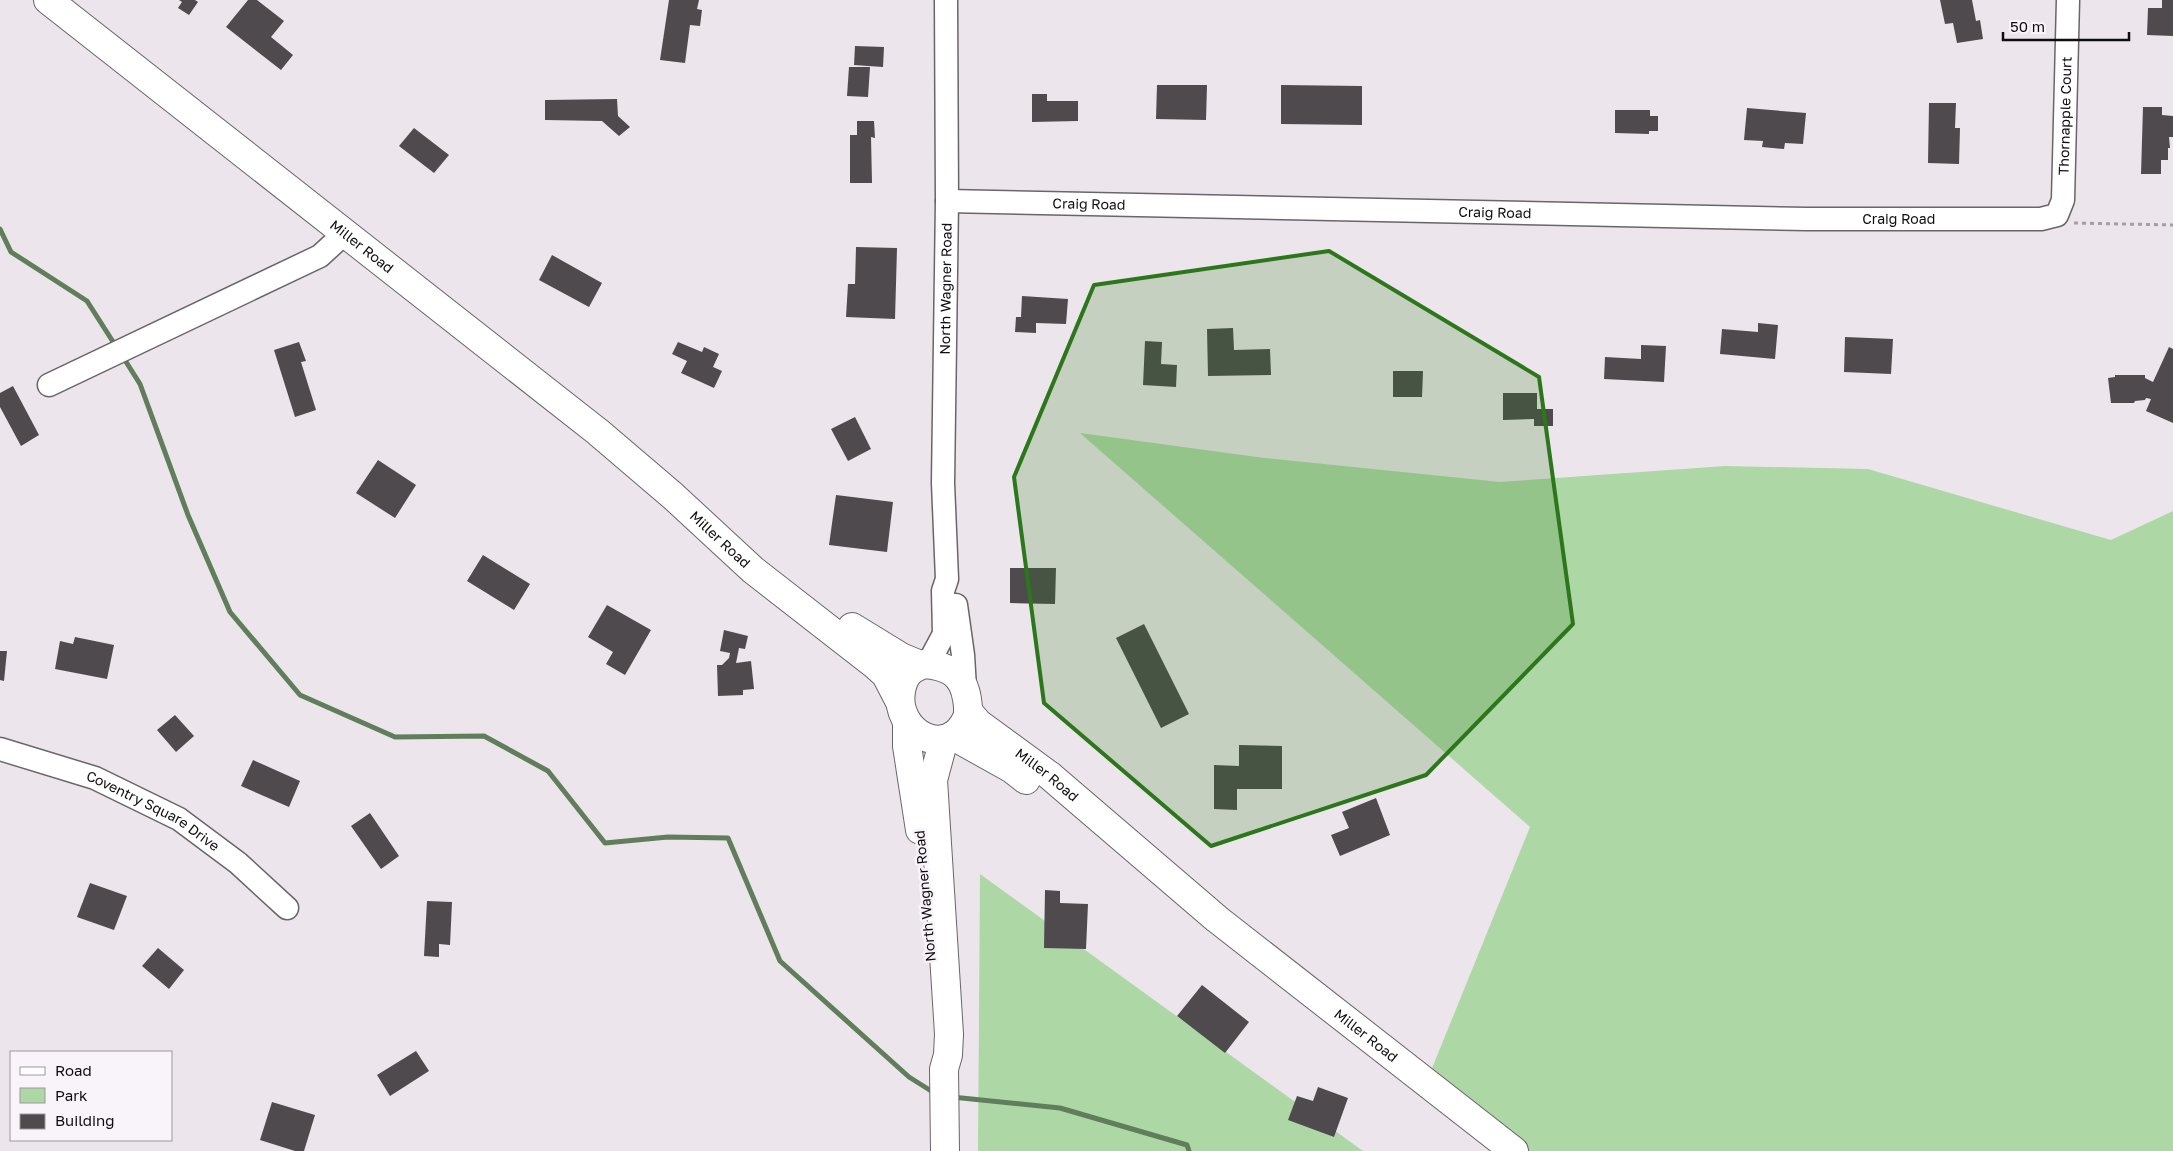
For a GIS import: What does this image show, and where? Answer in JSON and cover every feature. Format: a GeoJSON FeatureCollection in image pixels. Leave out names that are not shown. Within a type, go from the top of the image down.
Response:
{"type":"FeatureCollection","features":[{"type":"Feature","properties":{"kind":"main road","name":"Miller Road"},"geometry":{"type":"LineString","coordinates":[[48,0],[598,432],[673,496],[753,570],[886,676],[903,712]]}},
{"type":"Feature","properties":{"kind":"main road","name":"Miller Road"},"geometry":{"type":"LineString","coordinates":[[673,496],[716,524],[861,634],[901,657],[924,664]]}},
{"type":"Feature","properties":{"kind":"main road"},"geometry":{"type":"LineString","coordinates":[[924,664],[940,665],[958,676],[966,700],[968,716],[962,728],[949,738],[934,739],[914,731],[903,712],[903,682],[906,674],[924,664]]}},
{"type":"Feature","properties":{"kind":"main road","name":"Miller Road"},"geometry":{"type":"LineString","coordinates":[[966,700],[978,723],[1049,775],[1217,919],[1514,1151]]}},
{"type":"Feature","properties":{"kind":"main road","name":"North Wagner Road"},"geometry":{"type":"LineString","coordinates":[[903,712],[922,845],[938,1052],[944,1087]]}},
{"type":"Feature","properties":{"kind":"main road","name":"Miller Road"},"geometry":{"type":"LineString","coordinates":[[949,738],[1012,769],[1193,907],[1217,919]]}},
{"type":"Feature","properties":{"kind":"main road","name":"North Wagner Road"},"geometry":{"type":"LineString","coordinates":[[945,1151],[944,1087],[949,1034],[933,780],[949,738]]}},
{"type":"Feature","properties":{"kind":"street","name":"North Wagner Road"},"geometry":{"type":"LineString","coordinates":[[924,664],[944,634],[943,591],[947,579],[943,483],[947,202],[946,0]]}},
{"type":"Feature","properties":{"kind":"street","name":"Thornapple Court"},"geometry":{"type":"LineString","coordinates":[[2049,217],[2063,200],[2068,0]]}},
{"type":"Feature","properties":{"kind":"street","name":"Craig Road"},"geometry":{"type":"LineString","coordinates":[[947,202],[1807,219],[2049,217]]}},
{"type":"Feature","properties":{"kind":"street"},"geometry":{"type":"LineString","coordinates":[[49,385],[320,256],[345,233]]}},
{"type":"Feature","properties":{"kind":"street","name":"North Wagner Road"},"geometry":{"type":"LineString","coordinates":[[947,579],[953,587],[963,655],[966,700]]}},
{"type":"Feature","properties":{"kind":"street","name":"Coventry Square Drive"},"geometry":{"type":"LineString","coordinates":[[0,749],[95,778],[179,819],[238,863],[287,908]]}},
{"type":"Feature","properties":{"kind":"path"},"geometry":{"type":"LineString","coordinates":[[2049,217],[2072,223],[2173,225]]}},
{"type":"Feature","properties":{"kind":"highlighted area"},"geometry":{"type":"Polygon","coordinates":[[[1329,251],[1539,377],[1573,624],[1426,775],[1211,846],[1044,703],[1014,477],[1094,285],[1329,251]]]}},
{"type":"Feature","properties":{"kind":"green space"},"geometry":{"type":"Polygon","coordinates":[[[1080,433],[1264,458],[1500,482],[1725,466],[1868,469],[2111,540],[2173,511],[2173,1151],[1514,1151],[1426,1083],[1530,827],[1080,433]]]}},
{"type":"Feature","properties":{"kind":"green space"},"geometry":{"type":"Polygon","coordinates":[[[980,874],[1363,1151],[978,1151],[980,874]]]}},
{"type":"Feature","properties":{"kind":"building"},"geometry":{"type":"Polygon","coordinates":[[[179,0],[195,0],[198,2],[189,15],[178,8],[182,2],[179,0]]]}},
{"type":"Feature","properties":{"kind":"building"},"geometry":{"type":"Polygon","coordinates":[[[248,0],[257,0],[284,21],[271,37],[293,55],[281,70],[226,27],[248,0]]]}},
{"type":"Feature","properties":{"kind":"building"},"geometry":{"type":"Polygon","coordinates":[[[669,0],[699,0],[697,9],[702,10],[700,26],[690,25],[685,63],[660,60],[669,0]]]}},
{"type":"Feature","properties":{"kind":"building"},"geometry":{"type":"Polygon","coordinates":[[[1940,0],[1972,0],[1976,21],[1980,20],[1983,39],[1957,43],[1953,23],[1945,24],[1940,0]]]}},
{"type":"Feature","properties":{"kind":"building"},"geometry":{"type":"Polygon","coordinates":[[[2162,0],[2173,0],[2173,36],[2147,35],[2148,8],[2162,8],[2162,0]]]}},
{"type":"Feature","properties":{"kind":"building"},"geometry":{"type":"Polygon","coordinates":[[[855,46],[884,47],[883,67],[854,65],[855,46]]]}},
{"type":"Feature","properties":{"kind":"building"},"geometry":{"type":"Polygon","coordinates":[[[849,67],[870,67],[868,97],[847,96],[849,67]]]}},
{"type":"Feature","properties":{"kind":"building"},"geometry":{"type":"Polygon","coordinates":[[[1157,85],[1207,85],[1206,120],[1156,119],[1157,85]]]}},
{"type":"Feature","properties":{"kind":"building"},"geometry":{"type":"Polygon","coordinates":[[[1281,85],[1362,86],[1362,125],[1281,124],[1281,85]]]}},
{"type":"Feature","properties":{"kind":"building"},"geometry":{"type":"Polygon","coordinates":[[[1032,94],[1047,94],[1047,101],[1078,101],[1078,121],[1032,122],[1032,94]]]}},
{"type":"Feature","properties":{"kind":"building"},"geometry":{"type":"Polygon","coordinates":[[[617,99],[618,116],[630,127],[619,136],[602,121],[545,120],[545,100],[617,99]]]}},
{"type":"Feature","properties":{"kind":"building"},"geometry":{"type":"Polygon","coordinates":[[[1929,103],[1956,103],[1955,128],[1960,128],[1959,164],[1928,163],[1929,103]]]}},
{"type":"Feature","properties":{"kind":"building"},"geometry":{"type":"Polygon","coordinates":[[[2143,107],[2162,107],[2162,115],[2173,116],[2173,137],[2169,137],[2168,160],[2161,160],[2161,174],[2141,174],[2143,107]]]}},
{"type":"Feature","properties":{"kind":"building"},"geometry":{"type":"Polygon","coordinates":[[[1747,108],[1806,113],[1803,144],[1785,143],[1784,149],[1762,147],[1763,141],[1744,140],[1747,108]]]}},
{"type":"Feature","properties":{"kind":"building"},"geometry":{"type":"Polygon","coordinates":[[[1615,110],[1650,110],[1650,116],[1658,116],[1658,131],[1649,131],[1649,134],[1615,133],[1615,110]]]}},
{"type":"Feature","properties":{"kind":"building"},"geometry":{"type":"Polygon","coordinates":[[[857,121],[874,121],[875,138],[871,137],[872,183],[850,183],[850,135],[857,135],[857,121]]]}},
{"type":"Feature","properties":{"kind":"building"},"geometry":{"type":"Polygon","coordinates":[[[414,128],[449,155],[434,173],[399,146],[414,128]]]}},
{"type":"Feature","properties":{"kind":"building"},"geometry":{"type":"Polygon","coordinates":[[[856,247],[897,248],[895,319],[846,317],[848,284],[855,284],[856,247]]]}},
{"type":"Feature","properties":{"kind":"building"},"geometry":{"type":"Polygon","coordinates":[[[552,255],[602,283],[589,307],[539,280],[552,255]]]}},
{"type":"Feature","properties":{"kind":"building"},"geometry":{"type":"Polygon","coordinates":[[[1022,296],[1068,299],[1066,324],[1036,323],[1036,333],[1015,332],[1016,317],[1021,317],[1022,296]]]}},
{"type":"Feature","properties":{"kind":"building"},"geometry":{"type":"Polygon","coordinates":[[[1758,323],[1778,325],[1775,359],[1720,354],[1722,329],[1758,332],[1758,323]]]}},
{"type":"Feature","properties":{"kind":"building"},"geometry":{"type":"Polygon","coordinates":[[[1233,328],[1234,350],[1270,349],[1271,375],[1208,376],[1207,329],[1233,328]]]}},
{"type":"Feature","properties":{"kind":"building"},"geometry":{"type":"Polygon","coordinates":[[[1845,337],[1893,339],[1891,374],[1844,372],[1845,337]]]}},
{"type":"Feature","properties":{"kind":"building"},"geometry":{"type":"Polygon","coordinates":[[[1145,341],[1162,342],[1161,364],[1177,365],[1176,387],[1143,385],[1145,341]]]}},
{"type":"Feature","properties":{"kind":"building"},"geometry":{"type":"Polygon","coordinates":[[[299,342],[306,361],[301,362],[316,410],[295,417],[274,350],[299,342]]]}},
{"type":"Feature","properties":{"kind":"building"},"geometry":{"type":"Polygon","coordinates":[[[678,342],[702,352],[704,347],[719,354],[713,367],[722,371],[714,388],[681,373],[687,361],[672,354],[678,342]]]}},
{"type":"Feature","properties":{"kind":"building"},"geometry":{"type":"Polygon","coordinates":[[[1641,345],[1666,346],[1664,382],[1604,379],[1605,357],[1641,359],[1641,345]]]}},
{"type":"Feature","properties":{"kind":"building"},"geometry":{"type":"Polygon","coordinates":[[[2169,347],[2173,349],[2173,423],[2146,411],[2151,399],[2146,398],[2134,403],[2111,403],[2108,378],[2115,377],[2115,375],[2145,375],[2145,378],[2153,382],[2169,347]]]}},
{"type":"Feature","properties":{"kind":"building"},"geometry":{"type":"Polygon","coordinates":[[[1393,371],[1423,371],[1422,397],[1393,397],[1393,371]]]}},
{"type":"Feature","properties":{"kind":"building"},"geometry":{"type":"Polygon","coordinates":[[[13,386],[39,435],[21,446],[0,407],[0,393],[13,386]]]}},
{"type":"Feature","properties":{"kind":"building"},"geometry":{"type":"Polygon","coordinates":[[[1503,393],[1537,393],[1537,409],[1553,409],[1553,426],[1534,426],[1534,419],[1503,420],[1503,393]]]}},
{"type":"Feature","properties":{"kind":"building"},"geometry":{"type":"Polygon","coordinates":[[[855,417],[871,449],[848,461],[831,429],[855,417]]]}},
{"type":"Feature","properties":{"kind":"building"},"geometry":{"type":"Polygon","coordinates":[[[378,460],[416,485],[395,518],[356,493],[378,460]]]}},
{"type":"Feature","properties":{"kind":"building"},"geometry":{"type":"Polygon","coordinates":[[[836,495],[893,502],[887,552],[829,545],[836,495]]]}},
{"type":"Feature","properties":{"kind":"building"},"geometry":{"type":"Polygon","coordinates":[[[483,555],[530,584],[514,610],[467,581],[483,555]]]}},
{"type":"Feature","properties":{"kind":"building"},"geometry":{"type":"Polygon","coordinates":[[[1010,568],[1056,568],[1055,604],[1010,603],[1010,568]]]}},
{"type":"Feature","properties":{"kind":"building"},"geometry":{"type":"Polygon","coordinates":[[[607,605],[651,630],[625,675],[606,664],[613,652],[588,637],[607,605]]]}},
{"type":"Feature","properties":{"kind":"building"},"geometry":{"type":"Polygon","coordinates":[[[1144,624],[1189,714],[1161,728],[1116,638],[1144,624]]]}},
{"type":"Feature","properties":{"kind":"building"},"geometry":{"type":"Polygon","coordinates":[[[724,630],[748,636],[745,649],[739,648],[736,663],[751,661],[754,689],[743,690],[743,695],[718,696],[717,665],[722,665],[729,658],[730,653],[720,651],[724,630]]]}},
{"type":"Feature","properties":{"kind":"building"},"geometry":{"type":"Polygon","coordinates":[[[75,637],[114,645],[107,679],[55,669],[60,641],[73,644],[75,637]]]}},
{"type":"Feature","properties":{"kind":"building"},"geometry":{"type":"Polygon","coordinates":[[[0,651],[7,651],[4,681],[0,680],[0,651]]]}},
{"type":"Feature","properties":{"kind":"building"},"geometry":{"type":"Polygon","coordinates":[[[175,715],[194,736],[176,752],[157,730],[175,715]]]}},
{"type":"Feature","properties":{"kind":"building"},"geometry":{"type":"Polygon","coordinates":[[[1239,745],[1282,746],[1282,789],[1237,789],[1237,810],[1214,809],[1214,765],[1239,766],[1239,745]]]}},
{"type":"Feature","properties":{"kind":"building"},"geometry":{"type":"Polygon","coordinates":[[[253,760],[300,781],[289,807],[241,786],[253,760]]]}},
{"type":"Feature","properties":{"kind":"building"},"geometry":{"type":"Polygon","coordinates":[[[1376,798],[1390,835],[1340,856],[1331,835],[1349,828],[1342,812],[1376,798]]]}},
{"type":"Feature","properties":{"kind":"building"},"geometry":{"type":"Polygon","coordinates":[[[370,813],[399,856],[381,869],[351,826],[370,813]]]}},
{"type":"Feature","properties":{"kind":"building"},"geometry":{"type":"Polygon","coordinates":[[[90,883],[127,896],[114,930],[77,917],[90,883]]]}},
{"type":"Feature","properties":{"kind":"building"},"geometry":{"type":"Polygon","coordinates":[[[1045,890],[1060,891],[1060,903],[1088,904],[1086,949],[1044,948],[1045,890]]]}},
{"type":"Feature","properties":{"kind":"building"},"geometry":{"type":"Polygon","coordinates":[[[427,901],[452,902],[450,945],[439,944],[439,957],[424,956],[427,901]]]}},
{"type":"Feature","properties":{"kind":"building"},"geometry":{"type":"Polygon","coordinates":[[[158,948],[184,970],[169,989],[142,966],[158,948]]]}},
{"type":"Feature","properties":{"kind":"building"},"geometry":{"type":"Polygon","coordinates":[[[1202,985],[1249,1022],[1225,1053],[1177,1016],[1202,985]]]}},
{"type":"Feature","properties":{"kind":"building"},"geometry":{"type":"Polygon","coordinates":[[[416,1051],[429,1071],[390,1096],[377,1075],[416,1051]]]}},
{"type":"Feature","properties":{"kind":"building"},"geometry":{"type":"Polygon","coordinates":[[[1318,1087],[1348,1098],[1334,1137],[1288,1120],[1297,1096],[1313,1101],[1318,1087]]]}},
{"type":"Feature","properties":{"kind":"building"},"geometry":{"type":"Polygon","coordinates":[[[272,1102],[315,1115],[304,1151],[295,1151],[260,1140],[272,1102]]]}},
{"type":"Feature","properties":{"kind":"waterway"},"geometry":{"type":"LineString","coordinates":[[0,229],[11,252],[87,301],[117,348]]}},
{"type":"Feature","properties":{"kind":"waterway"},"geometry":{"type":"LineString","coordinates":[[123,357],[140,384],[188,515],[230,612],[300,695],[395,737],[484,736],[548,771],[605,843],[668,837],[728,838],[780,961],[909,1077],[936,1094]]}},
{"type":"Feature","properties":{"kind":"waterway"},"geometry":{"type":"LineString","coordinates":[[952,1097],[1060,1108],[1187,1145],[1189,1151]]}}]}
